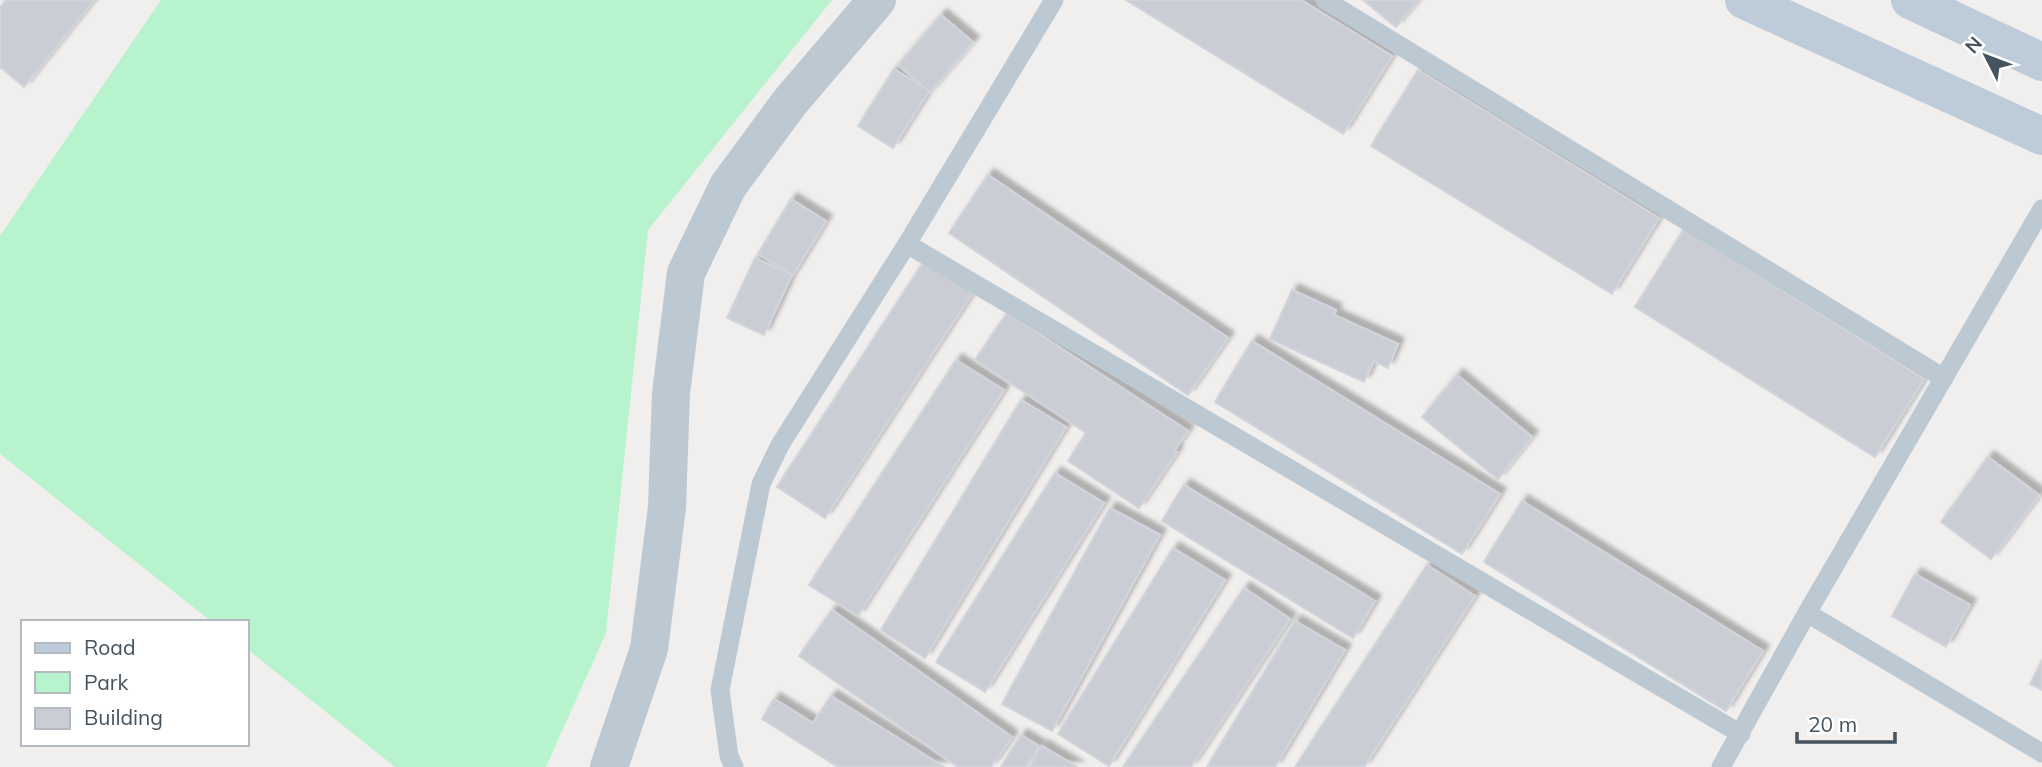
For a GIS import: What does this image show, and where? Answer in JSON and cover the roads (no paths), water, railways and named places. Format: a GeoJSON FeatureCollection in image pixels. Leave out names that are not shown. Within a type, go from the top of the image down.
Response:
{"type":"FeatureCollection","features":[{"type":"Feature","properties":{"kind":"street"},"geometry":{"type":"LineString","coordinates":[[609,767],[649,649],[667,507],[671,393],[686,273],[728,186],[790,102],[877,0]]}},
{"type":"Feature","properties":{"kind":"street"},"geometry":{"type":"LineString","coordinates":[[1744,0],[2042,136]]}},
{"type":"Feature","properties":{"kind":"street"},"geometry":{"type":"LineString","coordinates":[[1910,0],[2042,62]]}},
{"type":"Feature","properties":{"kind":"lane"},"geometry":{"type":"LineString","coordinates":[[734,767],[729,756],[720,690],[761,484],[780,445],[907,244],[1054,0]]}},
{"type":"Feature","properties":{"kind":"lane"},"geometry":{"type":"LineString","coordinates":[[1325,0],[1944,378]]}},
{"type":"Feature","properties":{"kind":"lane"},"geometry":{"type":"LineString","coordinates":[[1721,767],[1807,613],[2042,209]]}},
{"type":"Feature","properties":{"kind":"lane"},"geometry":{"type":"LineString","coordinates":[[907,244],[1741,734]]}},
{"type":"Feature","properties":{"kind":"lane"},"geometry":{"type":"LineString","coordinates":[[1807,613],[2042,753]]}}]}
